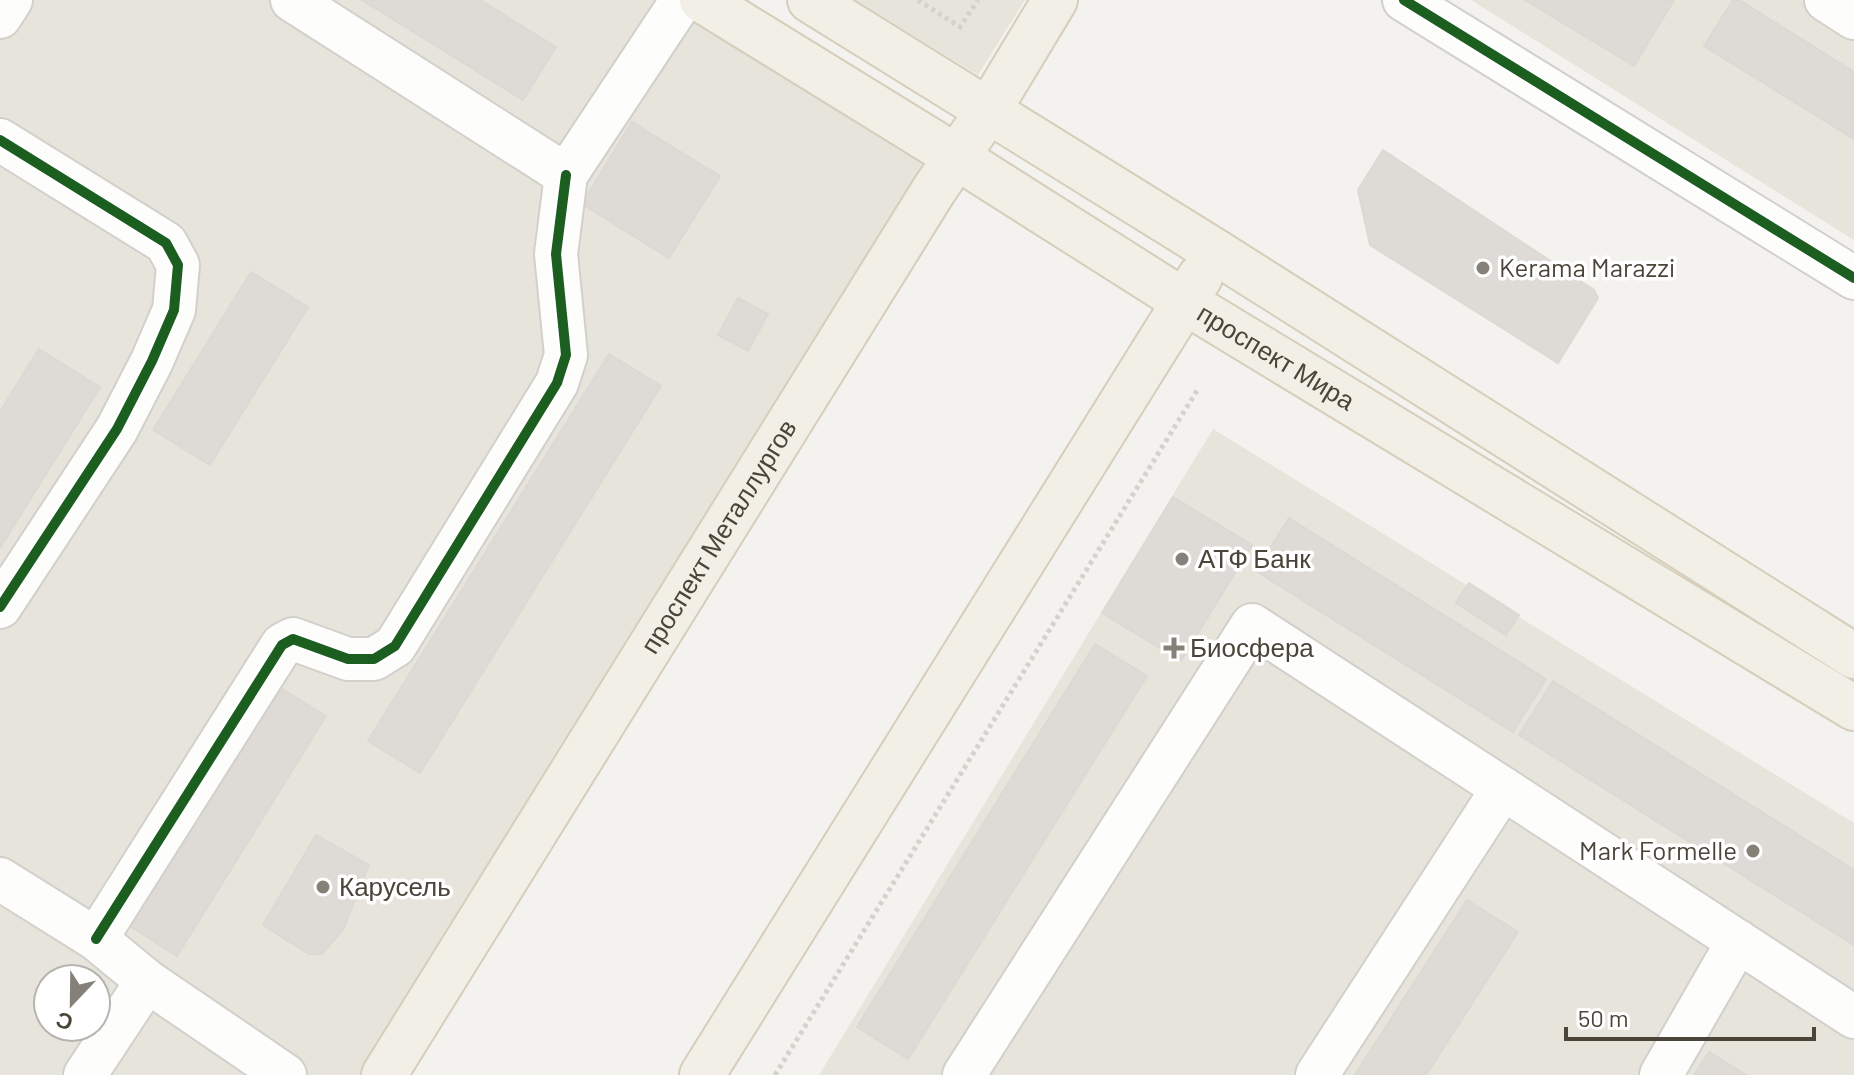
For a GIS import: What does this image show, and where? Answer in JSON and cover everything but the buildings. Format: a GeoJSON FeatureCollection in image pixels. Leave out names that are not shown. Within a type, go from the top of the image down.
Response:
{"type":"FeatureCollection","features":[{"type":"Feature","properties":{"kind":"main road","name":"проспект Мира"},"geometry":{"type":"LineString","coordinates":[[702,0],[1185,302],[1854,708]]}},
{"type":"Feature","properties":{"kind":"main road"},"geometry":{"type":"LineString","coordinates":[[810,0],[1216,252],[1845,650],[1812,682]]}},
{"type":"Feature","properties":{"kind":"main road","name":"проспект Металлургов"},"geometry":{"type":"LineString","coordinates":[[384,1075],[1055,0]]}},
{"type":"Feature","properties":{"kind":"main road"},"geometry":{"type":"LineString","coordinates":[[702,1075],[1216,252]]}},
{"type":"Feature","properties":{"kind":"street"},"geometry":{"type":"LineString","coordinates":[[0,17],[11,0]]}},
{"type":"Feature","properties":{"kind":"street"},"geometry":{"type":"LineString","coordinates":[[292,0],[566,175]]}},
{"type":"Feature","properties":{"kind":"street"},"geometry":{"type":"LineString","coordinates":[[96,939],[282,645],[293,639],[348,659],[374,659],[395,646],[557,383],[566,355],[556,254],[566,175],[682,0]]}},
{"type":"Feature","properties":{"kind":"street"},"geometry":{"type":"LineString","coordinates":[[1404,0],[1854,278]]}},
{"type":"Feature","properties":{"kind":"street"},"geometry":{"type":"LineString","coordinates":[[1826,0],[1854,18]]}},
{"type":"Feature","properties":{"kind":"street"},"geometry":{"type":"LineString","coordinates":[[0,140],[166,243],[178,265],[174,310],[117,429],[0,607]]}},
{"type":"Feature","properties":{"kind":"street"},"geometry":{"type":"LineString","coordinates":[[964,1075],[1252,625],[1854,1017]]}},
{"type":"Feature","properties":{"kind":"street"},"geometry":{"type":"LineString","coordinates":[[1317,1075],[1503,788]]}},
{"type":"Feature","properties":{"kind":"street"},"geometry":{"type":"LineString","coordinates":[[0,879],[96,939],[147,981],[285,1075]]}},
{"type":"Feature","properties":{"kind":"street"},"geometry":{"type":"LineString","coordinates":[[1661,1075],[1738,941]]}},
{"type":"Feature","properties":{"kind":"street"},"geometry":{"type":"LineString","coordinates":[[85,1075],[147,981]]}},
{"type":"Feature","properties":{"kind":"path"},"geometry":{"type":"LineString","coordinates":[[918,0],[960,27],[978,0]]}},
{"type":"Feature","properties":{"kind":"path"},"geometry":{"type":"LineString","coordinates":[[775,1075],[1198,389]]}},
{"type":"Feature","properties":{"kind":"shaded area"},"geometry":{"type":"Polygon","coordinates":[[[0,0],[702,0],[955,156],[384,1075],[0,1075],[0,0]]]}},
{"type":"Feature","properties":{"kind":"shaded area"},"geometry":{"type":"Polygon","coordinates":[[[855,0],[1025,0],[978,75],[855,0]]]}},
{"type":"Feature","properties":{"kind":"shaded area"},"geometry":{"type":"Polygon","coordinates":[[[1471,0],[1854,0],[1854,240],[1471,0]]]}},
{"type":"Feature","properties":{"kind":"shaded area"},"geometry":{"type":"Polygon","coordinates":[[[1213,429],[1854,823],[1854,1075],[819,1075],[1213,429]]]}},
{"type":"Feature","properties":{"kind":"cycle path"},"geometry":{"type":"LineString","coordinates":[[1404,0],[1854,278]]}},
{"type":"Feature","properties":{"kind":"cycle path"},"geometry":{"type":"LineString","coordinates":[[0,140],[166,243],[178,265],[174,310],[117,429],[0,607]]}},
{"type":"Feature","properties":{"kind":"cycle path"},"geometry":{"type":"LineString","coordinates":[[96,939],[282,645],[293,639],[348,659],[374,659],[395,646],[557,383],[566,355],[556,254],[566,175]]}},
{"type":"Feature","properties":{"kind":"place","name":"Kerama Marazzi"},"geometry":{"type":"Point","coordinates":[1483,268]}},
{"type":"Feature","properties":{"kind":"place","name":"АТФ Банк"},"geometry":{"type":"Point","coordinates":[1182,559]}},
{"type":"Feature","properties":{"kind":"place","name":"Биосфера"},"geometry":{"type":"Point","coordinates":[1174,648]}},
{"type":"Feature","properties":{"kind":"place","name":"Mark Formelle"},"geometry":{"type":"Point","coordinates":[1753,851]}},
{"type":"Feature","properties":{"kind":"place","name":"Карусель"},"geometry":{"type":"Point","coordinates":[323,887]}}]}
